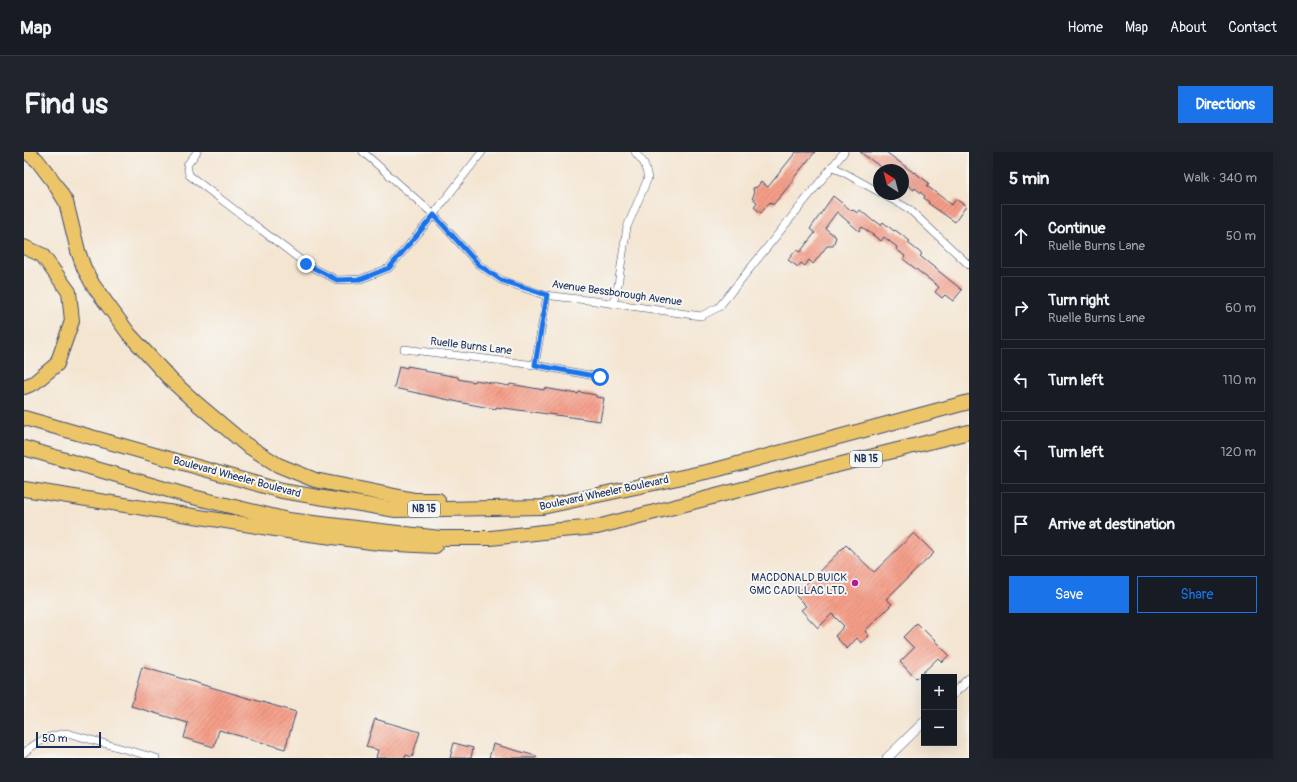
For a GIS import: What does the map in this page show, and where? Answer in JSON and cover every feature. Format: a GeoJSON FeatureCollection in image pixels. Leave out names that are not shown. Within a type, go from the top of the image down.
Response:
{"type":"FeatureCollection","features":[{"type":"Feature","properties":{"kind":"highway"},"geometry":{"type":"LineString","coordinates":[[33,155],[53,181],[66,202],[78,251],[84,268],[93,285],[129,334],[171,380],[194,401],[245,444],[278,465],[315,480],[416,500],[516,503],[577,500]]}},
{"type":"Feature","properties":{"kind":"highway"},"geometry":{"type":"LineString","coordinates":[[24,247],[42,255],[69,292],[72,321],[57,364],[34,383],[24,387]]}},
{"type":"Feature","properties":{"kind":"highway","name":"Boulevard Wheeler Boulevard"},"geometry":{"type":"LineString","coordinates":[[24,418],[282,491],[396,510],[542,507],[715,470],[969,402]]}},
{"type":"Feature","properties":{"kind":"highway","name":"NB 15"},"geometry":{"type":"LineString","coordinates":[[24,448],[189,496],[288,520],[440,538],[491,538],[597,527],[969,432]]}},
{"type":"Feature","properties":{"kind":"highway"},"geometry":{"type":"LineString","coordinates":[[24,489],[294,532],[379,543],[446,547],[482,547],[554,538],[597,527]]}},
{"type":"Feature","properties":{"kind":"street"},"geometry":{"type":"LineString","coordinates":[[197,152],[187,165],[189,175],[306,264],[337,280],[361,279],[389,268],[434,215],[482,152]]}},
{"type":"Feature","properties":{"kind":"street","name":"Avenue Bessborough Avenue"},"geometry":{"type":"LineString","coordinates":[[363,152],[434,215],[479,265],[501,280],[547,295],[701,316],[719,307],[844,152]]}},
{"type":"Feature","properties":{"kind":"street"},"geometry":{"type":"LineString","coordinates":[[614,303],[627,226],[648,178],[644,163],[635,152]]}},
{"type":"Feature","properties":{"kind":"street"},"geometry":{"type":"LineString","coordinates":[[832,166],[873,189]]}},
{"type":"Feature","properties":{"kind":"street"},"geometry":{"type":"LineString","coordinates":[[893,200],[909,209],[969,264]]}},
{"type":"Feature","properties":{"kind":"street"},"geometry":{"type":"LineString","coordinates":[[535,365],[547,295]]}},
{"type":"Feature","properties":{"kind":"street","name":"Ruelle Burns Lane"},"geometry":{"type":"LineString","coordinates":[[404,349],[535,365],[600,377]]}},
{"type":"Feature","properties":{"kind":"street"},"geometry":{"type":"LineString","coordinates":[[957,690],[969,679]]}},
{"type":"Feature","properties":{"kind":"street"},"geometry":{"type":"LineString","coordinates":[[887,758],[921,725]]}},
{"type":"Feature","properties":{"kind":"street"},"geometry":{"type":"LineString","coordinates":[[24,754],[32,746],[44,739],[55,734],[66,733],[156,758]]}},
{"type":"Feature","properties":{"kind":"building"},"geometry":{"type":"Polygon","coordinates":[[[796,152],[815,152],[773,205],[770,202],[761,213],[754,207],[757,202],[752,198],[754,195],[753,188],[757,187],[761,182],[768,187],[796,152]]]}},
{"type":"Feature","properties":{"kind":"building"},"geometry":{"type":"Polygon","coordinates":[[[860,152],[886,152],[902,164],[877,164],[860,152]]]}},
{"type":"Feature","properties":{"kind":"building"},"geometry":{"type":"Polygon","coordinates":[[[909,169],[929,183],[927,186],[952,205],[956,199],[966,206],[955,222],[928,203],[929,202],[924,198],[925,196],[915,188],[914,190],[909,186],[909,169]]]}},
{"type":"Feature","properties":{"kind":"building"},"geometry":{"type":"Polygon","coordinates":[[[833,196],[852,211],[853,210],[858,213],[860,210],[873,221],[874,220],[881,225],[883,222],[894,231],[895,230],[910,241],[908,243],[922,254],[920,256],[962,290],[953,301],[945,295],[942,298],[935,292],[939,287],[903,259],[905,256],[896,249],[897,247],[884,237],[881,241],[862,227],[859,231],[837,212],[825,228],[836,237],[833,246],[827,246],[813,264],[809,260],[805,266],[801,263],[798,267],[788,260],[796,250],[800,252],[815,233],[810,229],[833,196]]]}},
{"type":"Feature","properties":{"kind":"building"},"geometry":{"type":"Polygon","coordinates":[[[399,366],[424,369],[424,371],[458,377],[458,379],[474,382],[475,380],[509,386],[510,384],[544,390],[544,388],[578,394],[579,392],[596,395],[596,397],[604,398],[600,421],[496,407],[496,409],[394,388],[399,366]]]}},
{"type":"Feature","properties":{"kind":"building","name":"MACDONALD BUICK GMC CADILLAC LTD."},"geometry":{"type":"Polygon","coordinates":[[[914,533],[934,553],[886,599],[892,604],[865,631],[869,636],[861,643],[857,638],[847,649],[835,636],[844,626],[832,614],[818,628],[801,610],[806,606],[795,595],[846,545],[874,572],[914,533]]]}},
{"type":"Feature","properties":{"kind":"building"},"geometry":{"type":"Polygon","coordinates":[[[917,623],[949,655],[942,662],[938,658],[916,679],[900,662],[914,648],[903,637],[917,623]]]}},
{"type":"Feature","properties":{"kind":"building"},"geometry":{"type":"Polygon","coordinates":[[[142,667],[296,712],[285,749],[219,730],[214,747],[184,738],[188,723],[131,706],[142,667]]]}},
{"type":"Feature","properties":{"kind":"building"},"geometry":{"type":"Polygon","coordinates":[[[375,719],[420,732],[412,757],[406,755],[405,758],[376,758],[378,750],[366,747],[375,719]]]}},
{"type":"Feature","properties":{"kind":"building"},"geometry":{"type":"Polygon","coordinates":[[[454,743],[473,748],[471,758],[450,758],[454,743]]]}},
{"type":"Feature","properties":{"kind":"building"},"geometry":{"type":"Polygon","coordinates":[[[493,744],[536,756],[536,758],[489,758],[493,744]]]}},
{"type":"Feature","properties":{"kind":"place","name":"MACDONALD BUICK GMC CADILLAC LTD."},"geometry":{"type":"Point","coordinates":[855,583]}},
{"type":"Feature","properties":{"kind":"route"},"geometry":{"type":"LineString","coordinates":[[306,264],[337,280],[361,279],[389,268],[434,215],[479,265],[501,280],[547,295],[535,365],[600,377]]}}]}
